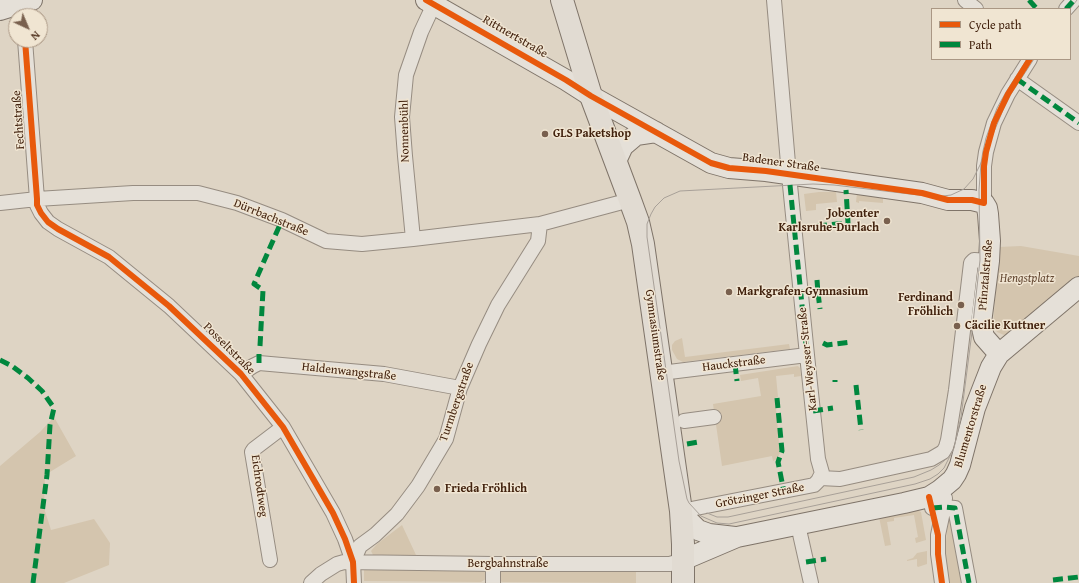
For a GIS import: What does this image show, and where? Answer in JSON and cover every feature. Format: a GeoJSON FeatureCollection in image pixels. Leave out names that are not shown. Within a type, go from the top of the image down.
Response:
{"type":"FeatureCollection","features":[{"type":"Feature","properties":{"kind":"main road"},"geometry":{"type":"LineString","coordinates":[[562,0],[591,96]]}},
{"type":"Feature","properties":{"kind":"main road","name":"Rittnertstraße"},"geometry":{"type":"LineString","coordinates":[[430,2],[591,96]]}},
{"type":"Feature","properties":{"kind":"main road"},"geometry":{"type":"LineString","coordinates":[[0,10],[25,5]]}},
{"type":"Feature","properties":{"kind":"main road"},"geometry":{"type":"LineString","coordinates":[[544,68],[563,66],[568,62],[576,46]]}},
{"type":"Feature","properties":{"kind":"main road","name":"Badener Straße"},"geometry":{"type":"LineString","coordinates":[[591,96],[711,163],[729,168],[922,193],[948,200],[972,200],[984,203]]}},
{"type":"Feature","properties":{"kind":"main road","name":"Gymnasiumstraße"},"geometry":{"type":"LineString","coordinates":[[591,96],[638,222],[643,244],[681,511],[683,583]]}},
{"type":"Feature","properties":{"kind":"main road"},"geometry":{"type":"LineString","coordinates":[[616,161],[623,146],[636,135],[656,132]]}},
{"type":"Feature","properties":{"kind":"main road","name":"Pfinztalstraße"},"geometry":{"type":"LineString","coordinates":[[984,203],[988,214],[990,241],[989,261],[981,322],[984,337],[999,354]]}},
{"type":"Feature","properties":{"kind":"main road","name":"Blumentorstraße"},"geometry":{"type":"LineString","coordinates":[[935,504],[945,486],[956,474],[960,465],[975,408],[991,367],[999,354],[1079,287]]}},
{"type":"Feature","properties":{"kind":"main road"},"geometry":{"type":"LineString","coordinates":[[683,560],[737,537],[798,525],[935,504]]}},
{"type":"Feature","properties":{"kind":"main road"},"geometry":{"type":"LineString","coordinates":[[681,511],[694,527],[704,533],[737,537]]}},
{"type":"Feature","properties":{"kind":"street","name":"Karl-Weysser-Straße"},"geometry":{"type":"LineString","coordinates":[[774,0],[788,175],[818,459],[821,468],[820,478]]}},
{"type":"Feature","properties":{"kind":"street"},"geometry":{"type":"LineString","coordinates":[[965,0],[975,8]]}},
{"type":"Feature","properties":{"kind":"street"},"geometry":{"type":"LineString","coordinates":[[1067,8],[1074,0]]}},
{"type":"Feature","properties":{"kind":"street","name":"Nonnenbühl"},"geometry":{"type":"LineString","coordinates":[[414,239],[402,117],[406,75],[430,2]]}},
{"type":"Feature","properties":{"kind":"street","name":"Fechtstraße"},"geometry":{"type":"LineString","coordinates":[[25,48],[37,199]]}},
{"type":"Feature","properties":{"kind":"street","name":"Pfinztalstraße"},"geometry":{"type":"LineString","coordinates":[[984,203],[984,166],[989,139],[994,123],[1017,79],[1029,60]]}},
{"type":"Feature","properties":{"kind":"street"},"geometry":{"type":"LineString","coordinates":[[1017,79],[1079,123]]}},
{"type":"Feature","properties":{"kind":"street","name":"Dürrbachstraße"},"geometry":{"type":"LineString","coordinates":[[0,203],[37,199],[133,194],[198,193],[237,203],[282,220],[326,241],[362,244],[540,224]]}},
{"type":"Feature","properties":{"kind":"street","name":"Posseltstraße"},"geometry":{"type":"LineString","coordinates":[[37,199],[37,205],[48,222],[109,258],[169,306],[241,374],[283,428],[333,513],[345,539],[353,562]]}},
{"type":"Feature","properties":{"kind":"street"},"geometry":{"type":"LineString","coordinates":[[540,224],[630,200]]}},
{"type":"Feature","properties":{"kind":"street","name":"Turmbergstraße"},"geometry":{"type":"LineString","coordinates":[[353,562],[360,546],[375,535],[397,514],[418,486],[446,440],[460,388],[478,344],[498,305],[538,241],[540,224]]}},
{"type":"Feature","properties":{"kind":"street","name":"Grötzinger Straße"},"geometry":{"type":"LineString","coordinates":[[681,511],[814,485],[820,478],[840,479],[931,459],[943,452],[948,440],[956,390],[971,264],[974,260],[989,261]]}},
{"type":"Feature","properties":{"kind":"street","name":"Hauckstraße"},"geometry":{"type":"LineString","coordinates":[[661,373],[807,355]]}},
{"type":"Feature","properties":{"kind":"street","name":"Haldenwangstraße"},"geometry":{"type":"LineString","coordinates":[[241,374],[260,363],[384,374],[460,388]]}},
{"type":"Feature","properties":{"kind":"street"},"geometry":{"type":"LineString","coordinates":[[684,421],[714,417]]}},
{"type":"Feature","properties":{"kind":"street","name":"Eichrodtweg"},"geometry":{"type":"LineString","coordinates":[[270,560],[252,452],[283,428]]}},
{"type":"Feature","properties":{"kind":"street"},"geometry":{"type":"LineString","coordinates":[[942,583],[938,554],[935,504],[954,508],[969,583]]}},
{"type":"Feature","properties":{"kind":"street"},"geometry":{"type":"LineString","coordinates":[[798,525],[811,583]]}},
{"type":"Feature","properties":{"kind":"street","name":"Bergbahnstraße"},"geometry":{"type":"LineString","coordinates":[[353,562],[670,564],[683,560]]}},
{"type":"Feature","properties":{"kind":"street"},"geometry":{"type":"LineString","coordinates":[[311,583],[337,564],[353,562],[354,583]]}},
{"type":"Feature","properties":{"kind":"street"},"geometry":{"type":"LineString","coordinates":[[493,564],[493,583]]}},
{"type":"Feature","properties":{"kind":"green space"},"geometry":{"type":"Polygon","coordinates":[[[836,192],[837,202],[816,204],[816,210],[806,211],[804,194],[836,192]]]}},
{"type":"Feature","properties":{"kind":"green space"},"geometry":{"type":"Polygon","coordinates":[[[857,193],[883,196],[883,203],[856,202],[857,193]]]}},
{"type":"Feature","properties":{"kind":"green space","name":"Hengstplatz"},"geometry":{"type":"Polygon","coordinates":[[[1021,246],[1079,256],[1079,276],[1013,332],[1004,335],[997,332],[993,325],[999,247],[1021,246]]]}},
{"type":"Feature","properties":{"kind":"green space"},"geometry":{"type":"Polygon","coordinates":[[[682,338],[685,357],[789,344],[790,349],[683,362],[677,359],[672,350],[672,345],[675,341],[682,338]]]}},
{"type":"Feature","properties":{"kind":"green space"},"geometry":{"type":"Polygon","coordinates":[[[798,366],[800,368],[801,376],[794,377],[794,374],[776,376],[778,397],[775,398],[780,453],[777,459],[773,461],[772,456],[722,466],[713,404],[761,396],[758,378],[741,381],[740,375],[798,366]]]}},
{"type":"Feature","properties":{"kind":"green space"},"geometry":{"type":"Polygon","coordinates":[[[54,417],[76,456],[45,475],[44,508],[51,530],[94,519],[110,543],[109,565],[64,583],[0,583],[0,466],[40,432],[54,417]]]}},
{"type":"Feature","properties":{"kind":"green space"},"geometry":{"type":"Polygon","coordinates":[[[917,510],[921,512],[926,540],[916,543],[915,538],[918,537],[914,515],[894,518],[894,521],[887,522],[891,545],[885,546],[879,517],[917,510]]]}},
{"type":"Feature","properties":{"kind":"green space"},"geometry":{"type":"Polygon","coordinates":[[[949,511],[964,583],[949,583],[945,552],[949,511]]]}},
{"type":"Feature","properties":{"kind":"green space"},"geometry":{"type":"Polygon","coordinates":[[[402,525],[416,555],[373,555],[371,551],[377,544],[402,525]]]}},
{"type":"Feature","properties":{"kind":"green space"},"geometry":{"type":"Polygon","coordinates":[[[927,551],[927,564],[918,567],[917,559],[907,561],[913,558],[917,553],[927,551]]]}},
{"type":"Feature","properties":{"kind":"green space"},"geometry":{"type":"Polygon","coordinates":[[[364,568],[487,571],[486,579],[481,582],[364,581],[364,568]]]}},
{"type":"Feature","properties":{"kind":"green space"},"geometry":{"type":"Polygon","coordinates":[[[636,569],[636,583],[502,582],[498,579],[499,570],[636,569]]]}},
{"type":"Feature","properties":{"kind":"tram line"},"geometry":{"type":"LineString","coordinates":[[1071,8],[1077,0]]}},
{"type":"Feature","properties":{"kind":"tram line"},"geometry":{"type":"LineString","coordinates":[[981,163],[986,138],[997,108],[1026,60]]}},
{"type":"Feature","properties":{"kind":"tram line"},"geometry":{"type":"LineString","coordinates":[[981,163],[1011,94],[1033,60]]}},
{"type":"Feature","properties":{"kind":"tram line"},"geometry":{"type":"LineString","coordinates":[[981,163],[979,190],[980,260],[972,332],[961,417],[954,448],[944,468],[930,479],[915,484],[729,524],[717,523],[701,516],[687,499],[679,461],[647,237],[647,224],[655,207],[664,198],[680,191],[813,184],[834,185],[935,197],[951,195],[964,189],[973,179],[981,163]]}},
{"type":"Feature","properties":{"kind":"tram line"},"geometry":{"type":"LineString","coordinates":[[707,513],[717,517],[728,517],[914,477],[931,470],[945,460]]}},
{"type":"Feature","properties":{"kind":"marked path"},"geometry":{"type":"LineString","coordinates":[[1029,0],[1036,8]]}},
{"type":"Feature","properties":{"kind":"marked path"},"geometry":{"type":"LineString","coordinates":[[1067,8],[1074,0]]}},
{"type":"Feature","properties":{"kind":"marked path"},"geometry":{"type":"LineString","coordinates":[[1017,79],[1079,123]]}},
{"type":"Feature","properties":{"kind":"marked path"},"geometry":{"type":"LineString","coordinates":[[790,185],[807,355]]}},
{"type":"Feature","properties":{"kind":"marked path"},"geometry":{"type":"LineString","coordinates":[[817,226],[848,223],[846,190]]}},
{"type":"Feature","properties":{"kind":"marked path"},"geometry":{"type":"LineString","coordinates":[[260,346],[263,290],[254,284],[282,220]]}},
{"type":"Feature","properties":{"kind":"marked path"},"geometry":{"type":"LineString","coordinates":[[817,280],[818,293],[822,293]]}},
{"type":"Feature","properties":{"kind":"marked path"},"geometry":{"type":"LineString","coordinates":[[818,293],[820,309]]}},
{"type":"Feature","properties":{"kind":"marked path"},"geometry":{"type":"LineString","coordinates":[[823,343],[827,345],[852,342]]}},
{"type":"Feature","properties":{"kind":"marked path"},"geometry":{"type":"LineString","coordinates":[[259,354],[259,363]]}},
{"type":"Feature","properties":{"kind":"marked path"},"geometry":{"type":"LineString","coordinates":[[0,360],[12,366],[28,378],[42,391],[54,408],[50,425],[47,475],[33,583]]}},
{"type":"Feature","properties":{"kind":"marked path"},"geometry":{"type":"LineString","coordinates":[[735,364],[737,381]]}},
{"type":"Feature","properties":{"kind":"marked path"},"geometry":{"type":"LineString","coordinates":[[856,385],[861,430]]}},
{"type":"Feature","properties":{"kind":"marked path"},"geometry":{"type":"LineString","coordinates":[[777,398],[782,451],[778,462],[784,492]]}},
{"type":"Feature","properties":{"kind":"marked path"},"geometry":{"type":"LineString","coordinates":[[813,411],[833,408]]}},
{"type":"Feature","properties":{"kind":"marked path"},"geometry":{"type":"LineString","coordinates":[[687,444],[698,442]]}},
{"type":"Feature","properties":{"kind":"marked path"},"geometry":{"type":"LineString","coordinates":[[932,508],[955,508],[969,583]]}},
{"type":"Feature","properties":{"kind":"marked path"},"geometry":{"type":"LineString","coordinates":[[806,562],[826,559]]}},
{"type":"Feature","properties":{"kind":"marked path"},"geometry":{"type":"LineString","coordinates":[[1053,580],[1079,577]]}},
{"type":"Feature","properties":{"kind":"cycle path"},"geometry":{"type":"LineString","coordinates":[[426,0],[566,80],[591,96],[711,163],[729,168],[766,171],[922,193],[948,200],[972,200],[984,203],[984,166],[986,152],[994,123],[1008,94],[1029,60]]}},
{"type":"Feature","properties":{"kind":"cycle path"},"geometry":{"type":"LineString","coordinates":[[26,48],[37,205],[41,213],[48,222],[58,229],[109,257],[169,306],[241,374],[283,427],[333,513],[345,539],[353,562],[354,583]]}},
{"type":"Feature","properties":{"kind":"cycle path"},"geometry":{"type":"LineString","coordinates":[[929,497],[938,535],[938,554],[942,583]]}},
{"type":"Feature","properties":{"kind":"place","name":"GLS Paketshop"},"geometry":{"type":"Point","coordinates":[545,134]}},
{"type":"Feature","properties":{"kind":"place","name":"Jobcenter Karlsruhe-Durlach"},"geometry":{"type":"Point","coordinates":[887,221]}},
{"type":"Feature","properties":{"kind":"place","name":"Markgrafen-Gymnasium"},"geometry":{"type":"Point","coordinates":[729,292]}},
{"type":"Feature","properties":{"kind":"place","name":"Ferdinand Fröhlich"},"geometry":{"type":"Point","coordinates":[961,305]}},
{"type":"Feature","properties":{"kind":"place","name":"Cäcilie Kuttner"},"geometry":{"type":"Point","coordinates":[957,326]}},
{"type":"Feature","properties":{"kind":"place","name":"Frieda Fröhlich"},"geometry":{"type":"Point","coordinates":[437,489]}}]}
